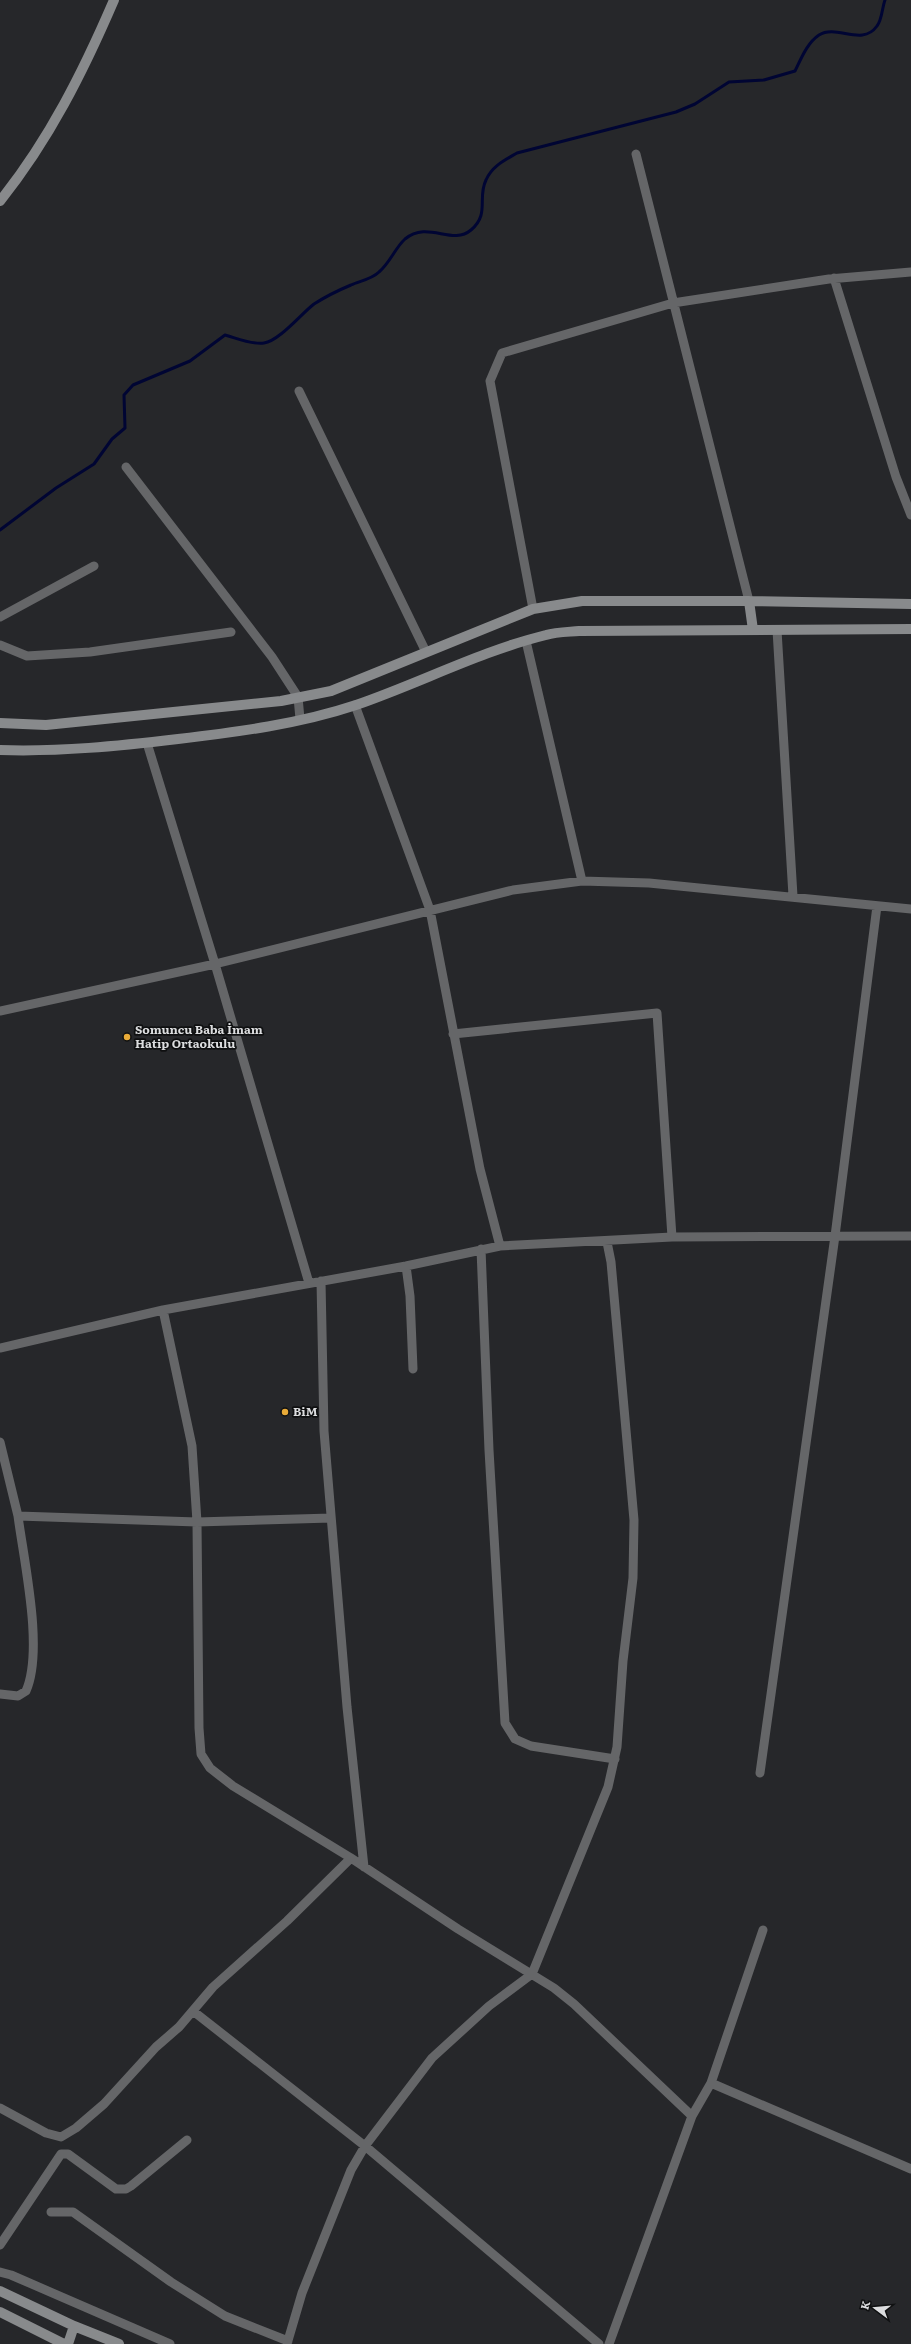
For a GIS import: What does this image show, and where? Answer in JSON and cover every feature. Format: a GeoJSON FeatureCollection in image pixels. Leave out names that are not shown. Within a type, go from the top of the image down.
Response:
{"type":"FeatureCollection","features":[{"type":"Feature","properties":{"kind":"main road"},"geometry":{"type":"LineString","coordinates":[[0,201],[20,176],[53,125],[87,61],[114,0]]}},
{"type":"Feature","properties":{"kind":"main road"},"geometry":{"type":"LineString","coordinates":[[0,723],[46,725],[298,698],[331,691],[534,609],[582,601],[749,600],[911,604]]}},
{"type":"Feature","properties":{"kind":"main road"},"geometry":{"type":"LineString","coordinates":[[749,600],[753,630]]}},
{"type":"Feature","properties":{"kind":"main road"},"geometry":{"type":"LineString","coordinates":[[0,750],[31,751],[147,743],[235,733],[355,705],[547,634],[579,632],[753,630],[911,630]]}},
{"type":"Feature","properties":{"kind":"main road"},"geometry":{"type":"LineString","coordinates":[[0,2291],[74,2326],[119,2344]]}},
{"type":"Feature","properties":{"kind":"main road"},"geometry":{"type":"LineString","coordinates":[[0,2312],[64,2344]]}},
{"type":"Feature","properties":{"kind":"main road"},"geometry":{"type":"LineString","coordinates":[[68,2344],[74,2326]]}},
{"type":"Feature","properties":{"kind":"street"},"geometry":{"type":"LineString","coordinates":[[636,154],[749,600]]}},
{"type":"Feature","properties":{"kind":"street"},"geometry":{"type":"LineString","coordinates":[[534,609],[490,381],[502,353],[673,303],[834,278],[911,273]]}},
{"type":"Feature","properties":{"kind":"street"},"geometry":{"type":"LineString","coordinates":[[834,278],[896,477],[911,515]]}},
{"type":"Feature","properties":{"kind":"street"},"geometry":{"type":"LineString","coordinates":[[299,391],[426,652]]}},
{"type":"Feature","properties":{"kind":"street"},"geometry":{"type":"LineString","coordinates":[[126,467],[272,657],[298,698],[300,719]]}},
{"type":"Feature","properties":{"kind":"street"},"geometry":{"type":"LineString","coordinates":[[0,617],[94,566]]}},
{"type":"Feature","properties":{"kind":"street"},"geometry":{"type":"LineString","coordinates":[[777,630],[793,896]]}},
{"type":"Feature","properties":{"kind":"street"},"geometry":{"type":"LineString","coordinates":[[0,645],[27,656],[90,652],[232,632]]}},
{"type":"Feature","properties":{"kind":"street"},"geometry":{"type":"LineString","coordinates":[[526,641],[582,881]]}},
{"type":"Feature","properties":{"kind":"street"},"geometry":{"type":"LineString","coordinates":[[355,705],[430,910],[480,1169],[500,1246]]}},
{"type":"Feature","properties":{"kind":"street"},"geometry":{"type":"LineString","coordinates":[[147,743],[215,964],[309,1283]]}},
{"type":"Feature","properties":{"kind":"street"},"geometry":{"type":"LineString","coordinates":[[0,1011],[215,964],[513,890],[582,881],[649,883],[793,896],[911,909]]}},
{"type":"Feature","properties":{"kind":"street"},"geometry":{"type":"LineString","coordinates":[[760,1773],[835,1236],[877,906]]}},
{"type":"Feature","properties":{"kind":"street"},"geometry":{"type":"LineString","coordinates":[[454,1034],[657,1013],[672,1237]]}},
{"type":"Feature","properties":{"kind":"street"},"geometry":{"type":"LineString","coordinates":[[0,1348],[162,1310],[406,1266],[500,1246],[607,1242],[672,1237],[911,1236]]}},
{"type":"Feature","properties":{"kind":"street"},"geometry":{"type":"LineString","coordinates":[[51,2212],[73,2212],[171,2282],[225,2316],[288,2342],[302,2293],[351,2170],[365,2146],[432,2058],[489,2006],[532,1974],[608,1787],[615,1759],[633,1578],[634,1520],[611,1270],[607,1242]]}},
{"type":"Feature","properties":{"kind":"street"},"geometry":{"type":"LineString","coordinates":[[482,1249],[489,1450],[505,1724],[515,1739],[531,1746],[615,1759]]}},
{"type":"Feature","properties":{"kind":"street"},"geometry":{"type":"LineString","coordinates":[[406,1266],[410,1296],[413,1369]]}},
{"type":"Feature","properties":{"kind":"street"},"geometry":{"type":"LineString","coordinates":[[321,1281],[324,1431],[347,1707],[364,1866]]}},
{"type":"Feature","properties":{"kind":"street"},"geometry":{"type":"LineString","coordinates":[[162,1310],[192,1446],[197,1522],[201,1754],[210,1768],[233,1786],[364,1866],[532,1974],[574,2004],[692,2116]]}},
{"type":"Feature","properties":{"kind":"street"},"geometry":{"type":"LineString","coordinates":[[0,1442],[18,1516],[33,1633],[32,1673],[26,1691],[18,1696],[0,1694]]}},
{"type":"Feature","properties":{"kind":"street"},"geometry":{"type":"LineString","coordinates":[[18,1516],[197,1522],[331,1518]]}},
{"type":"Feature","properties":{"kind":"street"},"geometry":{"type":"LineString","coordinates":[[0,2108],[46,2133],[61,2137],[76,2128],[104,2104],[156,2047],[179,2027],[213,1987],[287,1921],[351,1858]]}},
{"type":"Feature","properties":{"kind":"street"},"geometry":{"type":"LineString","coordinates":[[609,2344],[692,2116],[711,2083],[763,1930]]}},
{"type":"Feature","properties":{"kind":"street"},"geometry":{"type":"LineString","coordinates":[[193,2011],[365,2146],[599,2344]]}},
{"type":"Feature","properties":{"kind":"street"},"geometry":{"type":"LineString","coordinates":[[711,2083],[911,2169]]}},
{"type":"Feature","properties":{"kind":"street"},"geometry":{"type":"LineString","coordinates":[[0,2245],[61,2154],[68,2154],[116,2189],[121,2190],[131,2186],[187,2140]]}},
{"type":"Feature","properties":{"kind":"street"},"geometry":{"type":"LineString","coordinates":[[0,2272],[11,2275],[170,2344]]}},
{"type":"Feature","properties":{"kind":"waterway"},"geometry":{"type":"LineString","coordinates":[[0,530],[56,488],[94,464],[112,439],[125,428],[124,395],[133,385],[190,361],[225,335],[254,343],[264,343],[270,341],[283,332],[314,304],[337,291],[376,274],[383,268],[401,243],[414,234],[431,232],[456,235],[464,234],[471,230],[477,224],[482,212],[483,193],[486,180],[495,167],[508,158],[517,153],[676,112],[695,104],[729,82],[764,80],[795,71],[811,42],[819,35],[826,32],[857,35],[864,35],[871,32],[879,23],[885,0]]}},
{"type":"Feature","properties":{"kind":"place","name":"Somuncu Baba İmam Hatip Ortaokulu"},"geometry":{"type":"Point","coordinates":[127,1037]}},
{"type":"Feature","properties":{"kind":"place","name":"BiM"},"geometry":{"type":"Point","coordinates":[285,1412]}}]}
